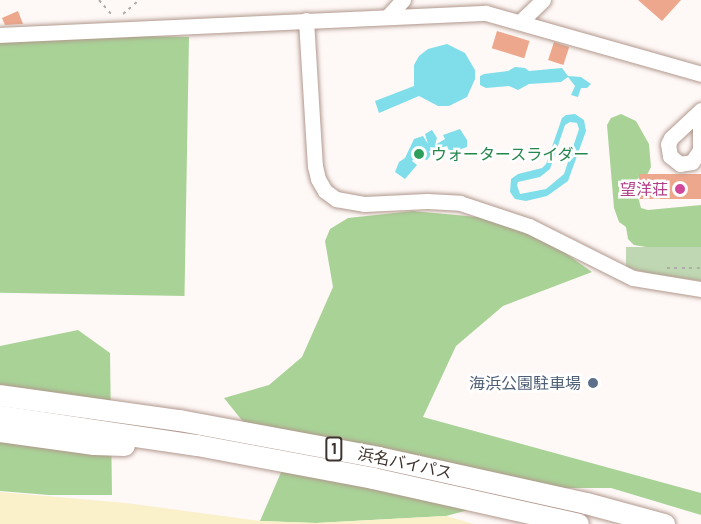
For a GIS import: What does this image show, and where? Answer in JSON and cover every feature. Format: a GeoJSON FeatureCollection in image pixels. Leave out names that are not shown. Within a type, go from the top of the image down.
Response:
{"type":"FeatureCollection","features":[{"type":"Feature","properties":{"kind":"highway"},"geometry":{"type":"LineString","coordinates":[[0,382],[129,405],[178,420]]}},
{"type":"Feature","properties":{"kind":"highway","name":"浜名バイパス"},"geometry":{"type":"LineString","coordinates":[[0,395],[178,420],[378,457],[586,503],[664,524]]}},
{"type":"Feature","properties":{"kind":"highway","name":"浜名バイパス"},"geometry":{"type":"LineString","coordinates":[[0,416],[197,445],[373,478],[578,524]]}},
{"type":"Feature","properties":{"kind":"highway"},"geometry":{"type":"LineString","coordinates":[[0,431],[94,444],[197,445]]}},
{"type":"Feature","properties":{"kind":"street"},"geometry":{"type":"LineString","coordinates":[[388,16],[404,0]]}},
{"type":"Feature","properties":{"kind":"street"},"geometry":{"type":"LineString","coordinates":[[477,0],[486,13]]}},
{"type":"Feature","properties":{"kind":"street"},"geometry":{"type":"LineString","coordinates":[[520,22],[543,0]]}},
{"type":"Feature","properties":{"kind":"street"},"geometry":{"type":"LineString","coordinates":[[0,35],[486,13],[701,74]]}},
{"type":"Feature","properties":{"kind":"street"},"geometry":{"type":"LineString","coordinates":[[306,20],[315,166],[318,179],[325,191],[336,199],[364,204],[427,201],[460,203],[529,226],[633,278],[701,289]]}},
{"type":"Feature","properties":{"kind":"path"},"geometry":{"type":"LineString","coordinates":[[99,0],[116,20],[139,0]]}},
{"type":"Feature","properties":{"kind":"green space"},"geometry":{"type":"Polygon","coordinates":[[[0,34],[189,37],[184,296],[0,293],[0,34]]]}},
{"type":"Feature","properties":{"kind":"green space"},"geometry":{"type":"Polygon","coordinates":[[[621,114],[636,121],[649,144],[651,167],[647,175],[639,177],[635,185],[641,208],[648,210],[701,205],[701,247],[646,247],[634,245],[628,239],[626,227],[619,222],[614,208],[607,125],[611,118],[621,114]]]}},
{"type":"Feature","properties":{"kind":"green space"},"geometry":{"type":"Polygon","coordinates":[[[413,211],[499,219],[554,245],[592,272],[503,306],[456,346],[423,417],[701,493],[701,515],[611,488],[551,488],[446,516],[316,523],[260,521],[282,470],[224,398],[269,385],[302,357],[333,287],[325,241],[330,229],[348,218],[413,211]]]}},
{"type":"Feature","properties":{"kind":"green space"},"geometry":{"type":"Polygon","coordinates":[[[626,247],[701,247],[701,281],[647,273],[626,267],[626,247]]]}},
{"type":"Feature","properties":{"kind":"green space"},"geometry":{"type":"Polygon","coordinates":[[[78,330],[110,353],[112,495],[49,495],[0,491],[0,346],[78,330]]]}},
{"type":"Feature","properties":{"kind":"sand"},"geometry":{"type":"Polygon","coordinates":[[[0,492],[126,503],[260,521],[316,523],[446,516],[474,524],[0,524],[0,492]]]}},
{"type":"Feature","properties":{"kind":"water"},"geometry":{"type":"Polygon","coordinates":[[[447,44],[465,53],[475,70],[475,79],[467,97],[449,106],[438,106],[419,96],[379,113],[375,101],[414,86],[414,65],[419,56],[428,49],[447,44]]]}},
{"type":"Feature","properties":{"kind":"water"},"geometry":{"type":"Polygon","coordinates":[[[515,67],[529,71],[562,68],[568,76],[581,77],[591,84],[587,88],[581,88],[578,97],[571,95],[575,86],[568,77],[561,82],[529,84],[518,90],[509,86],[486,88],[480,85],[480,76],[508,71],[515,67]]]}},
{"type":"Feature","properties":{"kind":"water"},"geometry":{"type":"Polygon","coordinates":[[[575,114],[584,120],[586,131],[568,181],[547,196],[526,201],[515,199],[510,192],[511,179],[518,174],[542,168],[546,164],[562,118],[575,114]],[[570,122],[565,125],[550,169],[540,177],[518,182],[520,194],[546,189],[564,174],[579,129],[577,123],[570,122]]]}},
{"type":"Feature","properties":{"kind":"water","name":"ウォータースライダー"},"geometry":{"type":"Polygon","coordinates":[[[460,129],[467,140],[467,147],[450,153],[447,146],[429,151],[431,155],[427,160],[415,157],[412,161],[417,165],[405,179],[395,172],[414,139],[423,136],[428,144],[425,134],[432,130],[437,138],[435,145],[445,139],[443,135],[460,129]]]}},
{"type":"Feature","properties":{"kind":"building"},"geometry":{"type":"Polygon","coordinates":[[[638,0],[681,0],[662,21],[638,0]]]}},
{"type":"Feature","properties":{"kind":"building"},"geometry":{"type":"Polygon","coordinates":[[[18,11],[23,24],[5,25],[2,18],[18,11]]]}},
{"type":"Feature","properties":{"kind":"building"},"geometry":{"type":"Polygon","coordinates":[[[497,31],[530,41],[524,58],[492,48],[497,31]]]}},
{"type":"Feature","properties":{"kind":"building"},"geometry":{"type":"Polygon","coordinates":[[[554,42],[569,47],[563,65],[548,60],[554,42]]]}},
{"type":"Feature","properties":{"kind":"building"},"geometry":{"type":"Polygon","coordinates":[[[639,174],[701,174],[701,199],[639,199],[639,174]]]}},
{"type":"Feature","properties":{"kind":"place","name":"ウォータースライダー"},"geometry":{"type":"Point","coordinates":[419,154]}},
{"type":"Feature","properties":{"kind":"place","name":"望洋荘"},"geometry":{"type":"Point","coordinates":[680,189]}},
{"type":"Feature","properties":{"kind":"place","name":"海浜公園駐車場"},"geometry":{"type":"Point","coordinates":[593,383]}}]}
